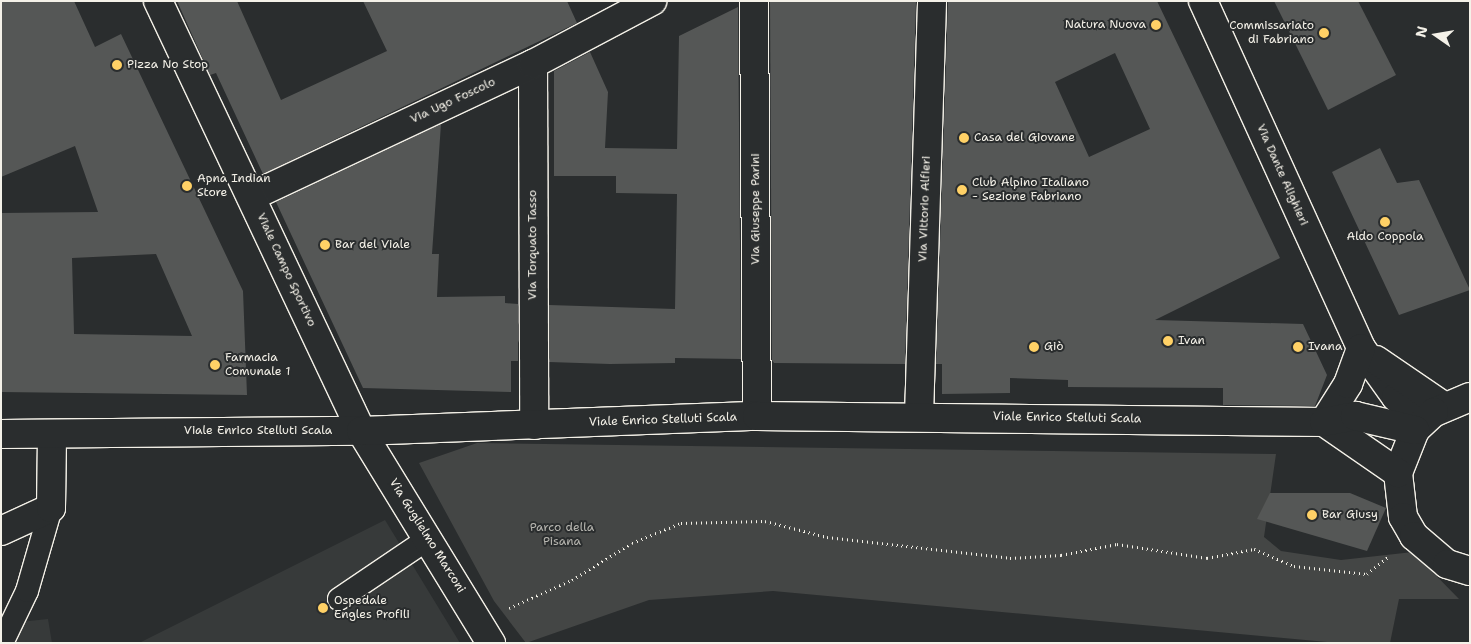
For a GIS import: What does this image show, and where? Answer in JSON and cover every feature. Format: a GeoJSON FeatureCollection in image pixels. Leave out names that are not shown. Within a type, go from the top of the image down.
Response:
{"type":"FeatureCollection","features":[{"type":"Feature","properties":{"kind":"street","name":"Viale Campo Sportivo"},"geometry":{"type":"LineString","coordinates":[[158,1],[252,196],[361,431]]}},
{"type":"Feature","properties":{"kind":"street","name":"Via Ugo Foscolo"},"geometry":{"type":"LineString","coordinates":[[252,196],[533,64],[652,1]]}},
{"type":"Feature","properties":{"kind":"street","name":"Via Giuseppe Parini"},"geometry":{"type":"LineString","coordinates":[[754,1],[757,416]]}},
{"type":"Feature","properties":{"kind":"street","name":"Via Vittorio Alfieri"},"geometry":{"type":"LineString","coordinates":[[919,416],[932,1]]}},
{"type":"Feature","properties":{"kind":"street","name":"Via Dante Alighieri"},"geometry":{"type":"LineString","coordinates":[[1203,1],[1361,348],[1396,397],[1428,419]]}},
{"type":"Feature","properties":{"kind":"street","name":"Via Torquato Tasso"},"geometry":{"type":"LineString","coordinates":[[533,64],[534,426]]}},
{"type":"Feature","properties":{"kind":"street"},"geometry":{"type":"LineString","coordinates":[[1361,348],[1348,384],[1324,422],[1398,473]]}},
{"type":"Feature","properties":{"kind":"street"},"geometry":{"type":"LineString","coordinates":[[1470,397],[1428,419],[1398,473],[1403,516],[1414,536],[1447,564],[1470,571]]}},
{"type":"Feature","properties":{"kind":"street","name":"Viale Enrico Stelluti Scala"},"geometry":{"type":"LineString","coordinates":[[1,434],[361,431],[534,426],[757,416],[919,416],[1324,422],[1355,416],[1428,419]]}},
{"type":"Feature","properties":{"kind":"street","name":"Via Guglielmo Marconi"},"geometry":{"type":"LineString","coordinates":[[361,431],[484,631]]}},
{"type":"Feature","properties":{"kind":"street"},"geometry":{"type":"LineString","coordinates":[[1,531],[51,508],[52,434]]}},
{"type":"Feature","properties":{"kind":"lane"},"geometry":{"type":"LineString","coordinates":[[2,643],[27,591],[51,508]]}},
{"type":"Feature","properties":{"kind":"lane"},"geometry":{"type":"LineString","coordinates":[[339,599],[428,539]]}},
{"type":"Feature","properties":{"kind":"path"},"geometry":{"type":"LineString","coordinates":[[484,631],[632,543],[681,523],[765,521],[827,536],[1010,558],[1061,555],[1117,544],[1207,558],[1254,549],[1294,566],[1368,574],[1414,536]]}},
{"type":"Feature","properties":{"kind":"shaded area","name":"Ospedale Engles Profili"},"geometry":{"type":"Polygon","coordinates":[[[385,520],[460,643],[139,643],[385,520]]]}},
{"type":"Feature","properties":{"kind":"shaded area"},"geometry":{"type":"Polygon","coordinates":[[[48,619],[52,643],[1,643],[1,624],[48,619]]]}},
{"type":"Feature","properties":{"kind":"green space","name":"Parco della Pisana"},"geometry":{"type":"Polygon","coordinates":[[[477,443],[1276,454],[1264,537],[1281,551],[1341,560],[1413,552],[1459,599],[1399,599],[1390,643],[1338,643],[773,591],[649,600],[526,643],[494,601],[419,463],[477,443]]]}},
{"type":"Feature","properties":{"kind":"building"},"geometry":{"type":"Polygon","coordinates":[[[1,1],[74,1],[95,47],[121,34],[243,291],[247,395],[1,392],[1,213],[98,212],[75,146],[1,177],[1,1]],[[156,254],[72,258],[74,334],[192,336],[156,254]]]}},
{"type":"Feature","properties":{"kind":"building"},"geometry":{"type":"Polygon","coordinates":[[[177,1],[237,1],[281,100],[387,51],[363,1],[567,1],[577,23],[263,174],[216,73],[210,75],[177,1]]]}},
{"type":"Feature","properties":{"kind":"building"},"geometry":{"type":"Polygon","coordinates":[[[770,1],[916,1],[905,364],[774,363],[772,360],[770,1]]]}},
{"type":"Feature","properties":{"kind":"building"},"geometry":{"type":"Polygon","coordinates":[[[948,1],[1157,1],[1280,258],[1155,320],[1303,324],[1327,375],[1315,406],[1223,405],[1223,388],[1068,387],[1068,380],[1010,378],[1010,393],[942,394],[942,364],[936,364],[948,1]],[[1115,53],[1055,82],[1089,157],[1150,129],[1115,53]]]}},
{"type":"Feature","properties":{"kind":"building"},"geometry":{"type":"Polygon","coordinates":[[[1274,1],[1358,1],[1396,75],[1328,110],[1274,1]]]}},
{"type":"Feature","properties":{"kind":"building"},"geometry":{"type":"Polygon","coordinates":[[[738,7],[741,359],[675,358],[675,363],[610,364],[549,362],[549,305],[675,309],[677,194],[616,193],[616,176],[554,176],[554,71],[590,52],[608,92],[605,148],[677,149],[679,36],[738,7]]]}},
{"type":"Feature","properties":{"kind":"building"},"geometry":{"type":"Polygon","coordinates":[[[441,124],[432,254],[439,254],[437,297],[505,296],[505,303],[518,304],[518,361],[511,361],[511,392],[363,388],[276,202],[441,124]]]}},
{"type":"Feature","properties":{"kind":"building"},"geometry":{"type":"Polygon","coordinates":[[[1380,148],[1397,183],[1419,180],[1470,290],[1399,315],[1332,172],[1380,148]]]}},
{"type":"Feature","properties":{"kind":"building"},"geometry":{"type":"Polygon","coordinates":[[[1270,493],[1350,493],[1386,508],[1367,551],[1257,519],[1270,493]]]}},
{"type":"Feature","properties":{"kind":"place","name":"Natura Nuova"},"geometry":{"type":"Point","coordinates":[1156,25]}},
{"type":"Feature","properties":{"kind":"place","name":"Commissariato di Fabriano"},"geometry":{"type":"Point","coordinates":[1324,33]}},
{"type":"Feature","properties":{"kind":"place","name":"Pizza No Stop"},"geometry":{"type":"Point","coordinates":[117,65]}},
{"type":"Feature","properties":{"kind":"place","name":"Casa del Giovane"},"geometry":{"type":"Point","coordinates":[964,138]}},
{"type":"Feature","properties":{"kind":"place","name":"Apna Indian Store"},"geometry":{"type":"Point","coordinates":[187,186]}},
{"type":"Feature","properties":{"kind":"place","name":"Club Alpino Italiano - Sezione Fabriano"},"geometry":{"type":"Point","coordinates":[962,190]}},
{"type":"Feature","properties":{"kind":"place","name":"Aldo Coppola"},"geometry":{"type":"Point","coordinates":[1385,222]}},
{"type":"Feature","properties":{"kind":"place","name":"Bar del Viale"},"geometry":{"type":"Point","coordinates":[325,245]}},
{"type":"Feature","properties":{"kind":"place","name":"Ivan"},"geometry":{"type":"Point","coordinates":[1168,341]}},
{"type":"Feature","properties":{"kind":"place","name":"Giò"},"geometry":{"type":"Point","coordinates":[1034,347]}},
{"type":"Feature","properties":{"kind":"place","name":"Ivana"},"geometry":{"type":"Point","coordinates":[1298,347]}},
{"type":"Feature","properties":{"kind":"place","name":"Farmacia Comunale 1"},"geometry":{"type":"Point","coordinates":[215,365]}},
{"type":"Feature","properties":{"kind":"place","name":"Bar Giusy"},"geometry":{"type":"Point","coordinates":[1312,515]}},
{"type":"Feature","properties":{"kind":"place","name":"Ospedale Engles Profili"},"geometry":{"type":"Point","coordinates":[323,608]}}]}
